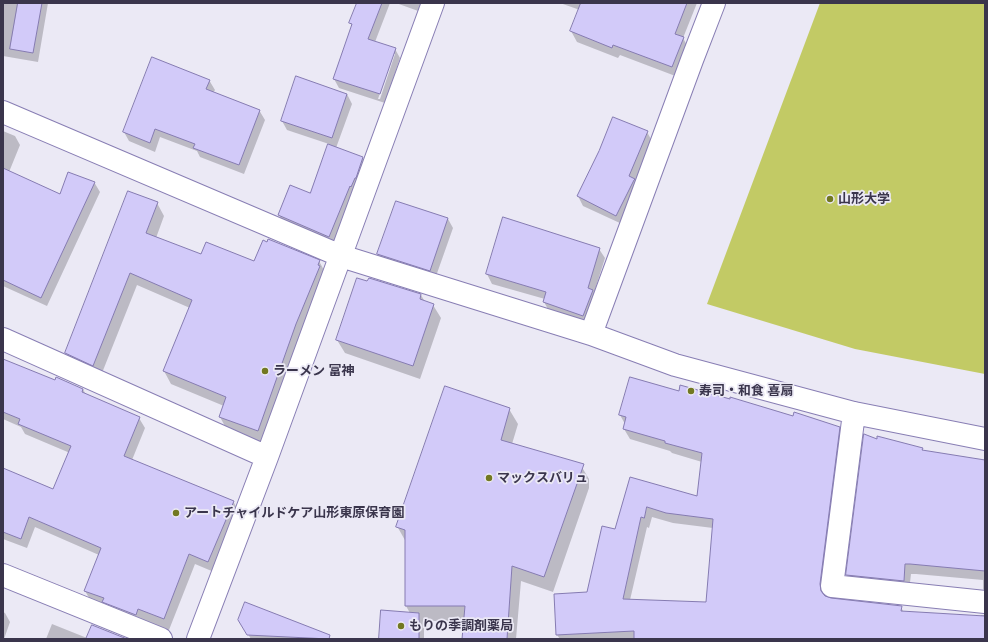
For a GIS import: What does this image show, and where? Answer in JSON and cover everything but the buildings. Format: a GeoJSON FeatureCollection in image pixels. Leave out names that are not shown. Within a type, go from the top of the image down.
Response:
{"type":"FeatureCollection","features":[{"type":"Feature","properties":{"kind":"street"},"geometry":{"type":"LineString","coordinates":[[198,639],[268,457],[433,3]]}},
{"type":"Feature","properties":{"kind":"street"},"geometry":{"type":"LineString","coordinates":[[591,334],[714,3]]}},
{"type":"Feature","properties":{"kind":"street"},"geometry":{"type":"LineString","coordinates":[[3,112],[341,256],[591,334],[675,365],[854,413],[985,439]]}},
{"type":"Feature","properties":{"kind":"street"},"geometry":{"type":"LineString","coordinates":[[3,339],[268,457]]}},
{"type":"Feature","properties":{"kind":"street"},"geometry":{"type":"LineString","coordinates":[[854,413],[832,586],[985,602]]}},
{"type":"Feature","properties":{"kind":"street"},"geometry":{"type":"LineString","coordinates":[[3,575],[161,639]]}},
{"type":"Feature","properties":{"kind":"green space","name":"山形大学"},"geometry":{"type":"Polygon","coordinates":[[[820,3],[985,3],[985,374],[855,349],[707,304],[820,3]]]}},
{"type":"Feature","properties":{"kind":"place","name":"山形大学"},"geometry":{"type":"Point","coordinates":[830,199]}},
{"type":"Feature","properties":{"kind":"place","name":"ラーメン 富神"},"geometry":{"type":"Point","coordinates":[265,371]}},
{"type":"Feature","properties":{"kind":"place","name":"寿司・和食 喜扇"},"geometry":{"type":"Point","coordinates":[691,391]}},
{"type":"Feature","properties":{"kind":"place","name":"マックスバリュ"},"geometry":{"type":"Point","coordinates":[489,478]}},
{"type":"Feature","properties":{"kind":"place","name":"アートチャイルドケア山形東原保育園"},"geometry":{"type":"Point","coordinates":[176,513]}},
{"type":"Feature","properties":{"kind":"place","name":"もりの季調剤薬局"},"geometry":{"type":"Point","coordinates":[401,626]}}]}
